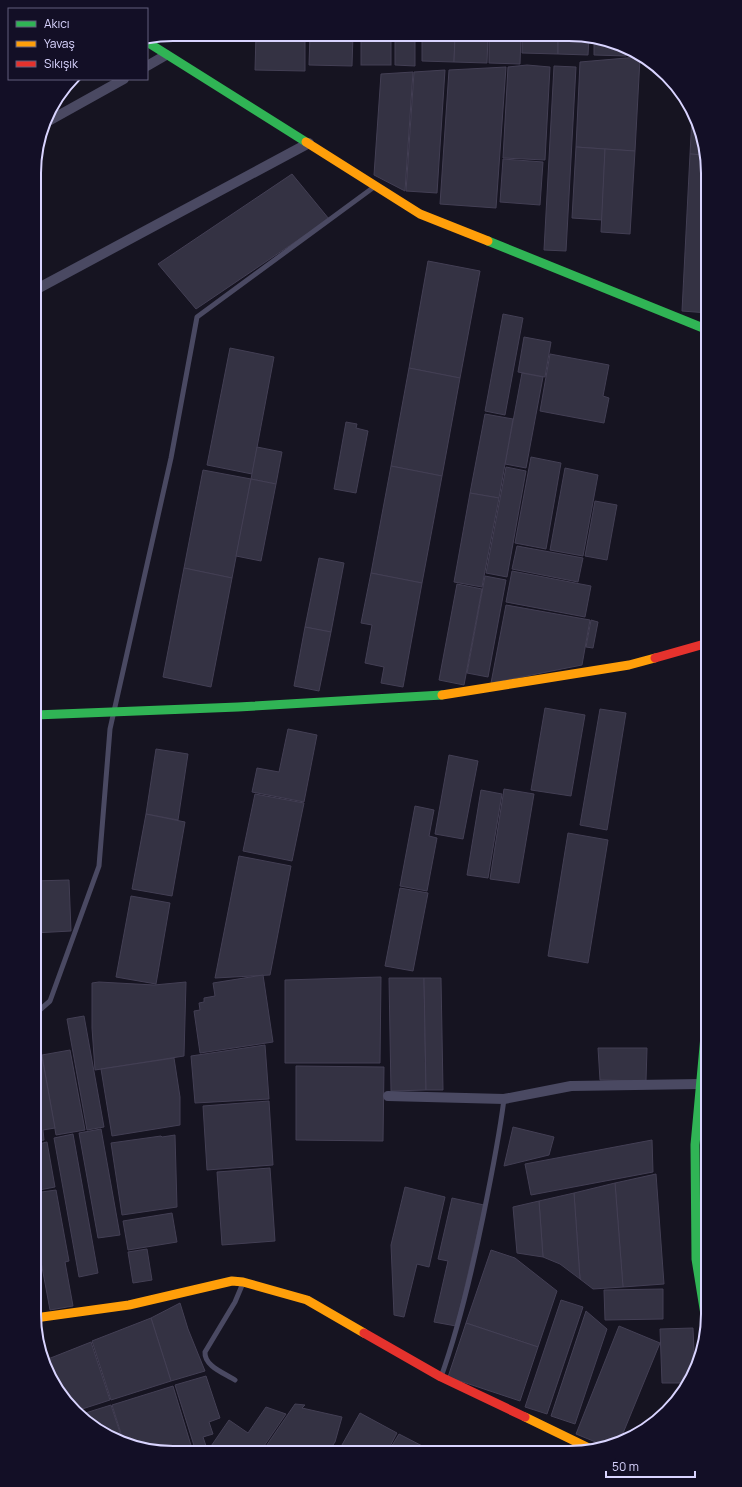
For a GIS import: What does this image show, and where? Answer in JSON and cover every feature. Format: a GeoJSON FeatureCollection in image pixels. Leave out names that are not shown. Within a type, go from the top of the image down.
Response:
{"type":"FeatureCollection","features":[{"type":"Feature","properties":{"kind":"street"},"geometry":{"type":"LineString","coordinates":[[149,43],[420,214],[701,327]]}},
{"type":"Feature","properties":{"kind":"street"},"geometry":{"type":"LineString","coordinates":[[148,65],[166,55]]}},
{"type":"Feature","properties":{"kind":"street"},"geometry":{"type":"LineString","coordinates":[[53,119],[122,80]]}},
{"type":"Feature","properties":{"kind":"street"},"geometry":{"type":"LineString","coordinates":[[41,287],[309,143]]}},
{"type":"Feature","properties":{"kind":"street"},"geometry":{"type":"LineString","coordinates":[[41,715],[435,696],[629,665],[701,645]]}},
{"type":"Feature","properties":{"kind":"street"},"geometry":{"type":"LineString","coordinates":[[701,1074],[695,1145],[696,1259],[701,1289]]}},
{"type":"Feature","properties":{"kind":"street"},"geometry":{"type":"LineString","coordinates":[[388,1096],[504,1099],[571,1086],[700,1084]]}},
{"type":"Feature","properties":{"kind":"street"},"geometry":{"type":"LineString","coordinates":[[41,1317],[129,1305],[232,1280],[243,1282],[307,1300],[441,1377],[584,1445]]}},
{"type":"Feature","properties":{"kind":"lane"},"geometry":{"type":"LineString","coordinates":[[41,1008],[50,1000],[99,866],[110,729],[171,458],[197,317],[376,186]]}},
{"type":"Feature","properties":{"kind":"lane"},"geometry":{"type":"LineString","coordinates":[[441,1377],[454,1340],[471,1275],[500,1133],[504,1099]]}},
{"type":"Feature","properties":{"kind":"lane"},"geometry":{"type":"LineString","coordinates":[[235,1380],[207,1363],[204,1356],[235,1302],[243,1282]]}},
{"type":"Feature","properties":{"kind":"building"},"geometry":{"type":"Polygon","coordinates":[[[256,41],[305,41],[305,71],[255,70],[256,41]]]}},
{"type":"Feature","properties":{"kind":"building"},"geometry":{"type":"Polygon","coordinates":[[[310,41],[353,41],[352,66],[309,65],[310,41]]]}},
{"type":"Feature","properties":{"kind":"building"},"geometry":{"type":"Polygon","coordinates":[[[361,41],[391,41],[391,65],[361,65],[361,41]]]}},
{"type":"Feature","properties":{"kind":"building"},"geometry":{"type":"Polygon","coordinates":[[[395,41],[415,41],[415,66],[395,65],[395,41]]]}},
{"type":"Feature","properties":{"kind":"building"},"geometry":{"type":"Polygon","coordinates":[[[422,41],[455,41],[454,62],[422,61],[422,41]]]}},
{"type":"Feature","properties":{"kind":"building"},"geometry":{"type":"Polygon","coordinates":[[[455,41],[488,41],[487,63],[454,62],[455,41]]]}},
{"type":"Feature","properties":{"kind":"building"},"geometry":{"type":"Polygon","coordinates":[[[489,41],[521,41],[520,64],[489,63],[489,41]]]}},
{"type":"Feature","properties":{"kind":"building"},"geometry":{"type":"Polygon","coordinates":[[[522,41],[558,41],[558,54],[522,53],[522,41]]]}},
{"type":"Feature","properties":{"kind":"building"},"geometry":{"type":"Polygon","coordinates":[[[558,41],[578,41],[589,43],[588,55],[558,54],[558,41]]]}},
{"type":"Feature","properties":{"kind":"building"},"geometry":{"type":"Polygon","coordinates":[[[594,44],[611,48],[626,55],[626,56],[594,55],[594,44]]]}},
{"type":"Feature","properties":{"kind":"building"},"geometry":{"type":"Polygon","coordinates":[[[632,58],[640,62],[635,151],[576,147],[580,62],[632,58]]]}},
{"type":"Feature","properties":{"kind":"building"},"geometry":{"type":"Polygon","coordinates":[[[527,65],[550,67],[545,160],[503,158],[508,67],[527,65]]]}},
{"type":"Feature","properties":{"kind":"building"},"geometry":{"type":"Polygon","coordinates":[[[554,66],[576,67],[566,251],[544,250],[554,66]]]}},
{"type":"Feature","properties":{"kind":"building"},"geometry":{"type":"Polygon","coordinates":[[[506,67],[496,208],[440,204],[449,70],[506,67]]]}},
{"type":"Feature","properties":{"kind":"building"},"geometry":{"type":"Polygon","coordinates":[[[445,70],[437,193],[406,191],[414,72],[445,70]]]}},
{"type":"Feature","properties":{"kind":"building"},"geometry":{"type":"Polygon","coordinates":[[[413,72],[405,191],[374,175],[381,74],[413,72]]]}},
{"type":"Feature","properties":{"kind":"building"},"geometry":{"type":"Polygon","coordinates":[[[692,125],[699,155],[690,154],[692,125]]]}},
{"type":"Feature","properties":{"kind":"building"},"geometry":{"type":"Polygon","coordinates":[[[576,147],[605,149],[602,220],[572,218],[576,147]]]}},
{"type":"Feature","properties":{"kind":"building"},"geometry":{"type":"Polygon","coordinates":[[[605,149],[635,151],[630,234],[601,232],[605,149]]]}},
{"type":"Feature","properties":{"kind":"building"},"geometry":{"type":"Polygon","coordinates":[[[690,154],[699,155],[701,164],[701,312],[682,311],[690,154]]]}},
{"type":"Feature","properties":{"kind":"building"},"geometry":{"type":"Polygon","coordinates":[[[503,159],[543,162],[540,205],[500,202],[503,159]]]}},
{"type":"Feature","properties":{"kind":"building"},"geometry":{"type":"Polygon","coordinates":[[[292,174],[329,219],[196,309],[158,264],[292,174]]]}},
{"type":"Feature","properties":{"kind":"building"},"geometry":{"type":"Polygon","coordinates":[[[428,261],[480,271],[460,378],[409,368],[428,261]]]}},
{"type":"Feature","properties":{"kind":"building"},"geometry":{"type":"Polygon","coordinates":[[[503,314],[523,318],[505,415],[485,411],[503,314]]]}},
{"type":"Feature","properties":{"kind":"building"},"geometry":{"type":"Polygon","coordinates":[[[524,337],[551,342],[545,377],[518,372],[524,337]]]}},
{"type":"Feature","properties":{"kind":"building"},"geometry":{"type":"Polygon","coordinates":[[[230,348],[274,357],[252,474],[207,465],[230,348]]]}},
{"type":"Feature","properties":{"kind":"building"},"geometry":{"type":"Polygon","coordinates":[[[550,354],[609,365],[603,396],[609,398],[604,423],[540,411],[550,354]]]}},
{"type":"Feature","properties":{"kind":"building"},"geometry":{"type":"Polygon","coordinates":[[[409,368],[460,378],[442,476],[391,466],[409,368]]]}},
{"type":"Feature","properties":{"kind":"building"},"geometry":{"type":"Polygon","coordinates":[[[522,373],[543,377],[526,468],[505,464],[522,373]]]}},
{"type":"Feature","properties":{"kind":"building"},"geometry":{"type":"Polygon","coordinates":[[[485,414],[513,419],[499,498],[470,493],[485,414]]]}},
{"type":"Feature","properties":{"kind":"building"},"geometry":{"type":"Polygon","coordinates":[[[346,422],[357,424],[356,428],[368,431],[356,493],[334,489],[346,422]]]}},
{"type":"Feature","properties":{"kind":"building"},"geometry":{"type":"Polygon","coordinates":[[[257,447],[282,452],[276,484],[251,479],[257,447]]]}},
{"type":"Feature","properties":{"kind":"building"},"geometry":{"type":"Polygon","coordinates":[[[531,457],[561,463],[546,549],[515,543],[531,457]]]}},
{"type":"Feature","properties":{"kind":"building"},"geometry":{"type":"Polygon","coordinates":[[[391,466],[442,476],[422,583],[371,573],[391,466]]]}},
{"type":"Feature","properties":{"kind":"building"},"geometry":{"type":"Polygon","coordinates":[[[506,467],[526,471],[507,577],[486,573],[506,467]]]}},
{"type":"Feature","properties":{"kind":"building"},"geometry":{"type":"Polygon","coordinates":[[[565,468],[598,475],[583,556],[550,550],[565,468]]]}},
{"type":"Feature","properties":{"kind":"building"},"geometry":{"type":"Polygon","coordinates":[[[203,470],[251,479],[232,578],[184,568],[203,470]]]}},
{"type":"Feature","properties":{"kind":"building"},"geometry":{"type":"Polygon","coordinates":[[[251,479],[276,484],[261,561],[236,556],[251,479]]]}},
{"type":"Feature","properties":{"kind":"building"},"geometry":{"type":"Polygon","coordinates":[[[470,493],[499,498],[482,587],[454,582],[470,493]]]}},
{"type":"Feature","properties":{"kind":"building"},"geometry":{"type":"Polygon","coordinates":[[[595,501],[617,505],[607,560],[585,556],[595,501]]]}},
{"type":"Feature","properties":{"kind":"building"},"geometry":{"type":"Polygon","coordinates":[[[517,546],[583,558],[578,582],[512,569],[517,546]]]}},
{"type":"Feature","properties":{"kind":"building"},"geometry":{"type":"Polygon","coordinates":[[[319,558],[344,563],[331,632],[305,627],[319,558]]]}},
{"type":"Feature","properties":{"kind":"building"},"geometry":{"type":"Polygon","coordinates":[[[184,568],[232,578],[211,687],[163,677],[184,568]]]}},
{"type":"Feature","properties":{"kind":"building"},"geometry":{"type":"Polygon","coordinates":[[[512,571],[591,586],[585,617],[506,602],[512,571]]]}},
{"type":"Feature","properties":{"kind":"building"},"geometry":{"type":"Polygon","coordinates":[[[371,573],[422,583],[403,687],[381,683],[384,667],[365,663],[372,625],[361,623],[371,573]]]}},
{"type":"Feature","properties":{"kind":"building"},"geometry":{"type":"Polygon","coordinates":[[[485,576],[506,580],[488,677],[467,673],[485,576]]]}},
{"type":"Feature","properties":{"kind":"building"},"geometry":{"type":"Polygon","coordinates":[[[457,584],[482,589],[464,685],[439,680],[457,584]]]}},
{"type":"Feature","properties":{"kind":"building"},"geometry":{"type":"Polygon","coordinates":[[[506,605],[590,620],[582,665],[491,683],[506,605]]]}},
{"type":"Feature","properties":{"kind":"building"},"geometry":{"type":"Polygon","coordinates":[[[591,620],[598,622],[593,648],[586,647],[591,620]]]}},
{"type":"Feature","properties":{"kind":"building"},"geometry":{"type":"Polygon","coordinates":[[[305,627],[331,632],[319,691],[294,686],[305,627]]]}},
{"type":"Feature","properties":{"kind":"building"},"geometry":{"type":"Polygon","coordinates":[[[545,708],[585,715],[571,796],[531,790],[545,708]]]}},
{"type":"Feature","properties":{"kind":"building"},"geometry":{"type":"Polygon","coordinates":[[[600,709],[626,713],[607,830],[580,825],[600,709]]]}},
{"type":"Feature","properties":{"kind":"building"},"geometry":{"type":"Polygon","coordinates":[[[288,729],[317,735],[304,802],[252,792],[257,768],[279,772],[288,729]]]}},
{"type":"Feature","properties":{"kind":"building"},"geometry":{"type":"Polygon","coordinates":[[[156,749],[188,754],[178,820],[146,814],[156,749]]]}},
{"type":"Feature","properties":{"kind":"building"},"geometry":{"type":"Polygon","coordinates":[[[449,755],[478,761],[463,839],[435,834],[449,755]]]}},
{"type":"Feature","properties":{"kind":"building"},"geometry":{"type":"Polygon","coordinates":[[[504,789],[534,794],[519,883],[490,879],[504,789]]]}},
{"type":"Feature","properties":{"kind":"building"},"geometry":{"type":"Polygon","coordinates":[[[481,790],[502,794],[488,878],[467,875],[481,790]]]}},
{"type":"Feature","properties":{"kind":"building"},"geometry":{"type":"Polygon","coordinates":[[[255,794],[304,803],[292,861],[243,851],[255,794]]]}},
{"type":"Feature","properties":{"kind":"building"},"geometry":{"type":"Polygon","coordinates":[[[415,806],[434,810],[429,836],[437,838],[427,891],[400,886],[415,806]]]}},
{"type":"Feature","properties":{"kind":"building"},"geometry":{"type":"Polygon","coordinates":[[[146,814],[185,822],[172,896],[132,889],[146,814]]]}},
{"type":"Feature","properties":{"kind":"building"},"geometry":{"type":"Polygon","coordinates":[[[568,833],[608,840],[588,963],[548,956],[568,833]]]}},
{"type":"Feature","properties":{"kind":"building"},"geometry":{"type":"Polygon","coordinates":[[[239,856],[291,866],[270,975],[215,978],[239,856]]]}},
{"type":"Feature","properties":{"kind":"building"},"geometry":{"type":"Polygon","coordinates":[[[69,880],[71,931],[41,933],[41,881],[69,880]]]}},
{"type":"Feature","properties":{"kind":"building"},"geometry":{"type":"Polygon","coordinates":[[[400,888],[428,893],[413,971],[385,966],[400,888]]]}},
{"type":"Feature","properties":{"kind":"building"},"geometry":{"type":"Polygon","coordinates":[[[131,896],[170,903],[156,984],[116,977],[131,896]]]}},
{"type":"Feature","properties":{"kind":"building"},"geometry":{"type":"Polygon","coordinates":[[[263,975],[273,1042],[200,1053],[194,1011],[200,1010],[199,1003],[204,1002],[204,998],[215,996],[213,983],[263,975]]]}},
{"type":"Feature","properties":{"kind":"building"},"geometry":{"type":"Polygon","coordinates":[[[381,977],[380,1063],[285,1063],[285,980],[381,977]]]}},
{"type":"Feature","properties":{"kind":"building"},"geometry":{"type":"Polygon","coordinates":[[[389,978],[424,978],[426,1090],[391,1091],[389,978]]]}},
{"type":"Feature","properties":{"kind":"building"},"geometry":{"type":"Polygon","coordinates":[[[424,978],[441,978],[443,1090],[426,1090],[424,978]]]}},
{"type":"Feature","properties":{"kind":"building"},"geometry":{"type":"Polygon","coordinates":[[[99,982],[154,985],[186,982],[184,1056],[95,1070],[92,1028],[92,983],[99,982]]]}},
{"type":"Feature","properties":{"kind":"building"},"geometry":{"type":"Polygon","coordinates":[[[84,1016],[104,1127],[87,1130],[67,1019],[84,1016]]]}},
{"type":"Feature","properties":{"kind":"building"},"geometry":{"type":"Polygon","coordinates":[[[265,1045],[269,1099],[195,1103],[191,1056],[265,1045]]]}},
{"type":"Feature","properties":{"kind":"building"},"geometry":{"type":"Polygon","coordinates":[[[598,1048],[647,1048],[646,1081],[600,1080],[598,1048]]]}},
{"type":"Feature","properties":{"kind":"building"},"geometry":{"type":"Polygon","coordinates":[[[70,1050],[85,1130],[56,1135],[42,1055],[70,1050]]]}},
{"type":"Feature","properties":{"kind":"building"},"geometry":{"type":"Polygon","coordinates":[[[41,1057],[55,1128],[43,1130],[44,1140],[41,1141],[41,1057]]]}},
{"type":"Feature","properties":{"kind":"building"},"geometry":{"type":"Polygon","coordinates":[[[174,1058],[180,1097],[180,1125],[112,1136],[101,1069],[174,1058]]]}},
{"type":"Feature","properties":{"kind":"building"},"geometry":{"type":"Polygon","coordinates":[[[296,1066],[384,1067],[383,1141],[296,1140],[296,1066]]]}},
{"type":"Feature","properties":{"kind":"building"},"geometry":{"type":"Polygon","coordinates":[[[269,1101],[273,1165],[207,1170],[203,1106],[269,1101]]]}},
{"type":"Feature","properties":{"kind":"building"},"geometry":{"type":"Polygon","coordinates":[[[513,1127],[554,1137],[549,1155],[504,1166],[513,1127]]]}},
{"type":"Feature","properties":{"kind":"building"},"geometry":{"type":"Polygon","coordinates":[[[101,1129],[120,1235],[98,1238],[79,1133],[101,1129]]]}},
{"type":"Feature","properties":{"kind":"building"},"geometry":{"type":"Polygon","coordinates":[[[73,1134],[98,1273],[79,1277],[54,1138],[73,1134]]]}},
{"type":"Feature","properties":{"kind":"building"},"geometry":{"type":"Polygon","coordinates":[[[175,1135],[177,1207],[122,1215],[111,1143],[175,1135]]]}},
{"type":"Feature","properties":{"kind":"building"},"geometry":{"type":"Polygon","coordinates":[[[652,1140],[653,1172],[531,1195],[525,1164],[652,1140]]]}},
{"type":"Feature","properties":{"kind":"building"},"geometry":{"type":"Polygon","coordinates":[[[47,1142],[55,1187],[41,1190],[41,1143],[47,1142]]]}},
{"type":"Feature","properties":{"kind":"building"},"geometry":{"type":"Polygon","coordinates":[[[270,1168],[275,1241],[222,1245],[217,1172],[270,1168]]]}},
{"type":"Feature","properties":{"kind":"building"},"geometry":{"type":"Polygon","coordinates":[[[656,1174],[664,1284],[623,1287],[615,1183],[656,1174]]]}},
{"type":"Feature","properties":{"kind":"building"},"geometry":{"type":"Polygon","coordinates":[[[615,1183],[623,1287],[593,1289],[580,1279],[574,1193],[615,1183]]]}},
{"type":"Feature","properties":{"kind":"building"},"geometry":{"type":"Polygon","coordinates":[[[405,1187],[445,1197],[429,1267],[417,1264],[404,1317],[394,1315],[391,1245],[405,1187]]]}},
{"type":"Feature","properties":{"kind":"building"},"geometry":{"type":"Polygon","coordinates":[[[56,1190],[69,1261],[65,1262],[73,1306],[50,1310],[41,1262],[41,1192],[56,1190]]]}},
{"type":"Feature","properties":{"kind":"building"},"geometry":{"type":"Polygon","coordinates":[[[574,1193],[580,1279],[560,1264],[543,1257],[539,1201],[574,1193]]]}},
{"type":"Feature","properties":{"kind":"building"},"geometry":{"type":"Polygon","coordinates":[[[452,1198],[484,1205],[456,1326],[434,1322],[448,1261],[438,1259],[452,1198]]]}},
{"type":"Feature","properties":{"kind":"building"},"geometry":{"type":"Polygon","coordinates":[[[539,1201],[543,1257],[517,1253],[513,1207],[539,1201]]]}},
{"type":"Feature","properties":{"kind":"building"},"geometry":{"type":"Polygon","coordinates":[[[172,1213],[177,1242],[128,1250],[123,1221],[172,1213]]]}},
{"type":"Feature","properties":{"kind":"building"},"geometry":{"type":"Polygon","coordinates":[[[147,1249],[152,1280],[133,1283],[128,1252],[147,1249]]]}},
{"type":"Feature","properties":{"kind":"building"},"geometry":{"type":"Polygon","coordinates":[[[491,1250],[515,1258],[557,1291],[538,1347],[466,1323],[491,1250]]]}},
{"type":"Feature","properties":{"kind":"building"},"geometry":{"type":"Polygon","coordinates":[[[663,1289],[663,1319],[605,1320],[604,1290],[663,1289]]]}},
{"type":"Feature","properties":{"kind":"building"},"geometry":{"type":"Polygon","coordinates":[[[561,1300],[583,1307],[547,1414],[525,1407],[561,1300]]]}},
{"type":"Feature","properties":{"kind":"building"},"geometry":{"type":"Polygon","coordinates":[[[180,1303],[188,1329],[205,1371],[171,1381],[151,1318],[180,1303]]]}},
{"type":"Feature","properties":{"kind":"building"},"geometry":{"type":"Polygon","coordinates":[[[586,1311],[607,1329],[575,1424],[551,1416],[586,1311]]]}},
{"type":"Feature","properties":{"kind":"building"},"geometry":{"type":"Polygon","coordinates":[[[151,1318],[171,1381],[111,1400],[92,1341],[151,1318]]]}},
{"type":"Feature","properties":{"kind":"building"},"geometry":{"type":"Polygon","coordinates":[[[466,1323],[538,1347],[520,1401],[448,1377],[466,1323]]]}},
{"type":"Feature","properties":{"kind":"building"},"geometry":{"type":"Polygon","coordinates":[[[619,1326],[660,1343],[623,1434],[598,1443],[576,1434],[619,1326]]]}},
{"type":"Feature","properties":{"kind":"building"},"geometry":{"type":"Polygon","coordinates":[[[693,1328],[694,1355],[681,1383],[662,1383],[660,1329],[693,1328]]]}},
{"type":"Feature","properties":{"kind":"building"},"geometry":{"type":"Polygon","coordinates":[[[91,1342],[110,1400],[82,1409],[63,1387],[49,1359],[91,1342]]]}},
{"type":"Feature","properties":{"kind":"building"},"geometry":{"type":"Polygon","coordinates":[[[206,1376],[220,1418],[209,1422],[213,1434],[203,1437],[206,1446],[194,1446],[175,1385],[206,1376]]]}},
{"type":"Feature","properties":{"kind":"building"},"geometry":{"type":"Polygon","coordinates":[[[173,1386],[191,1446],[156,1445],[139,1442],[121,1435],[112,1405],[173,1386]]]}},
{"type":"Feature","properties":{"kind":"building"},"geometry":{"type":"Polygon","coordinates":[[[295,1404],[305,1405],[302,1408],[342,1417],[335,1442],[332,1446],[266,1446],[295,1404]]]}},
{"type":"Feature","properties":{"kind":"building"},"geometry":{"type":"Polygon","coordinates":[[[111,1405],[121,1434],[100,1424],[86,1413],[111,1405]]]}},
{"type":"Feature","properties":{"kind":"building"},"geometry":{"type":"Polygon","coordinates":[[[266,1407],[286,1414],[264,1446],[211,1446],[229,1420],[248,1433],[266,1407]]]}},
{"type":"Feature","properties":{"kind":"building"},"geometry":{"type":"Polygon","coordinates":[[[360,1413],[397,1433],[390,1446],[341,1446],[360,1413]]]}},
{"type":"Feature","properties":{"kind":"building"},"geometry":{"type":"Polygon","coordinates":[[[399,1434],[422,1446],[392,1446],[399,1434]]]}},
{"type":"Feature","properties":{"kind":"traffic: fast"},"geometry":{"type":"LineString","coordinates":[[149,43],[306,142]]}},
{"type":"Feature","properties":{"kind":"traffic: fast"},"geometry":{"type":"LineString","coordinates":[[488,241],[701,327]]}},
{"type":"Feature","properties":{"kind":"traffic: fast"},"geometry":{"type":"LineString","coordinates":[[41,715],[238,707],[442,695]]}},
{"type":"Feature","properties":{"kind":"traffic: fast"},"geometry":{"type":"LineString","coordinates":[[701,1079],[695,1145],[696,1259],[701,1290]]}},
{"type":"Feature","properties":{"kind":"traffic: slow"},"geometry":{"type":"LineString","coordinates":[[306,142],[420,214],[488,241]]}},
{"type":"Feature","properties":{"kind":"traffic: slow"},"geometry":{"type":"LineString","coordinates":[[442,695],[629,665],[655,658]]}},
{"type":"Feature","properties":{"kind":"traffic: slow"},"geometry":{"type":"LineString","coordinates":[[41,1317],[129,1305],[232,1281],[243,1282],[307,1300],[364,1333]]}},
{"type":"Feature","properties":{"kind":"traffic: slow"},"geometry":{"type":"LineString","coordinates":[[525,1417],[583,1445]]}},
{"type":"Feature","properties":{"kind":"traffic: jam"},"geometry":{"type":"LineString","coordinates":[[655,658],[701,645]]}},
{"type":"Feature","properties":{"kind":"traffic: jam"},"geometry":{"type":"LineString","coordinates":[[364,1333],[441,1377],[525,1417]]}}]}
